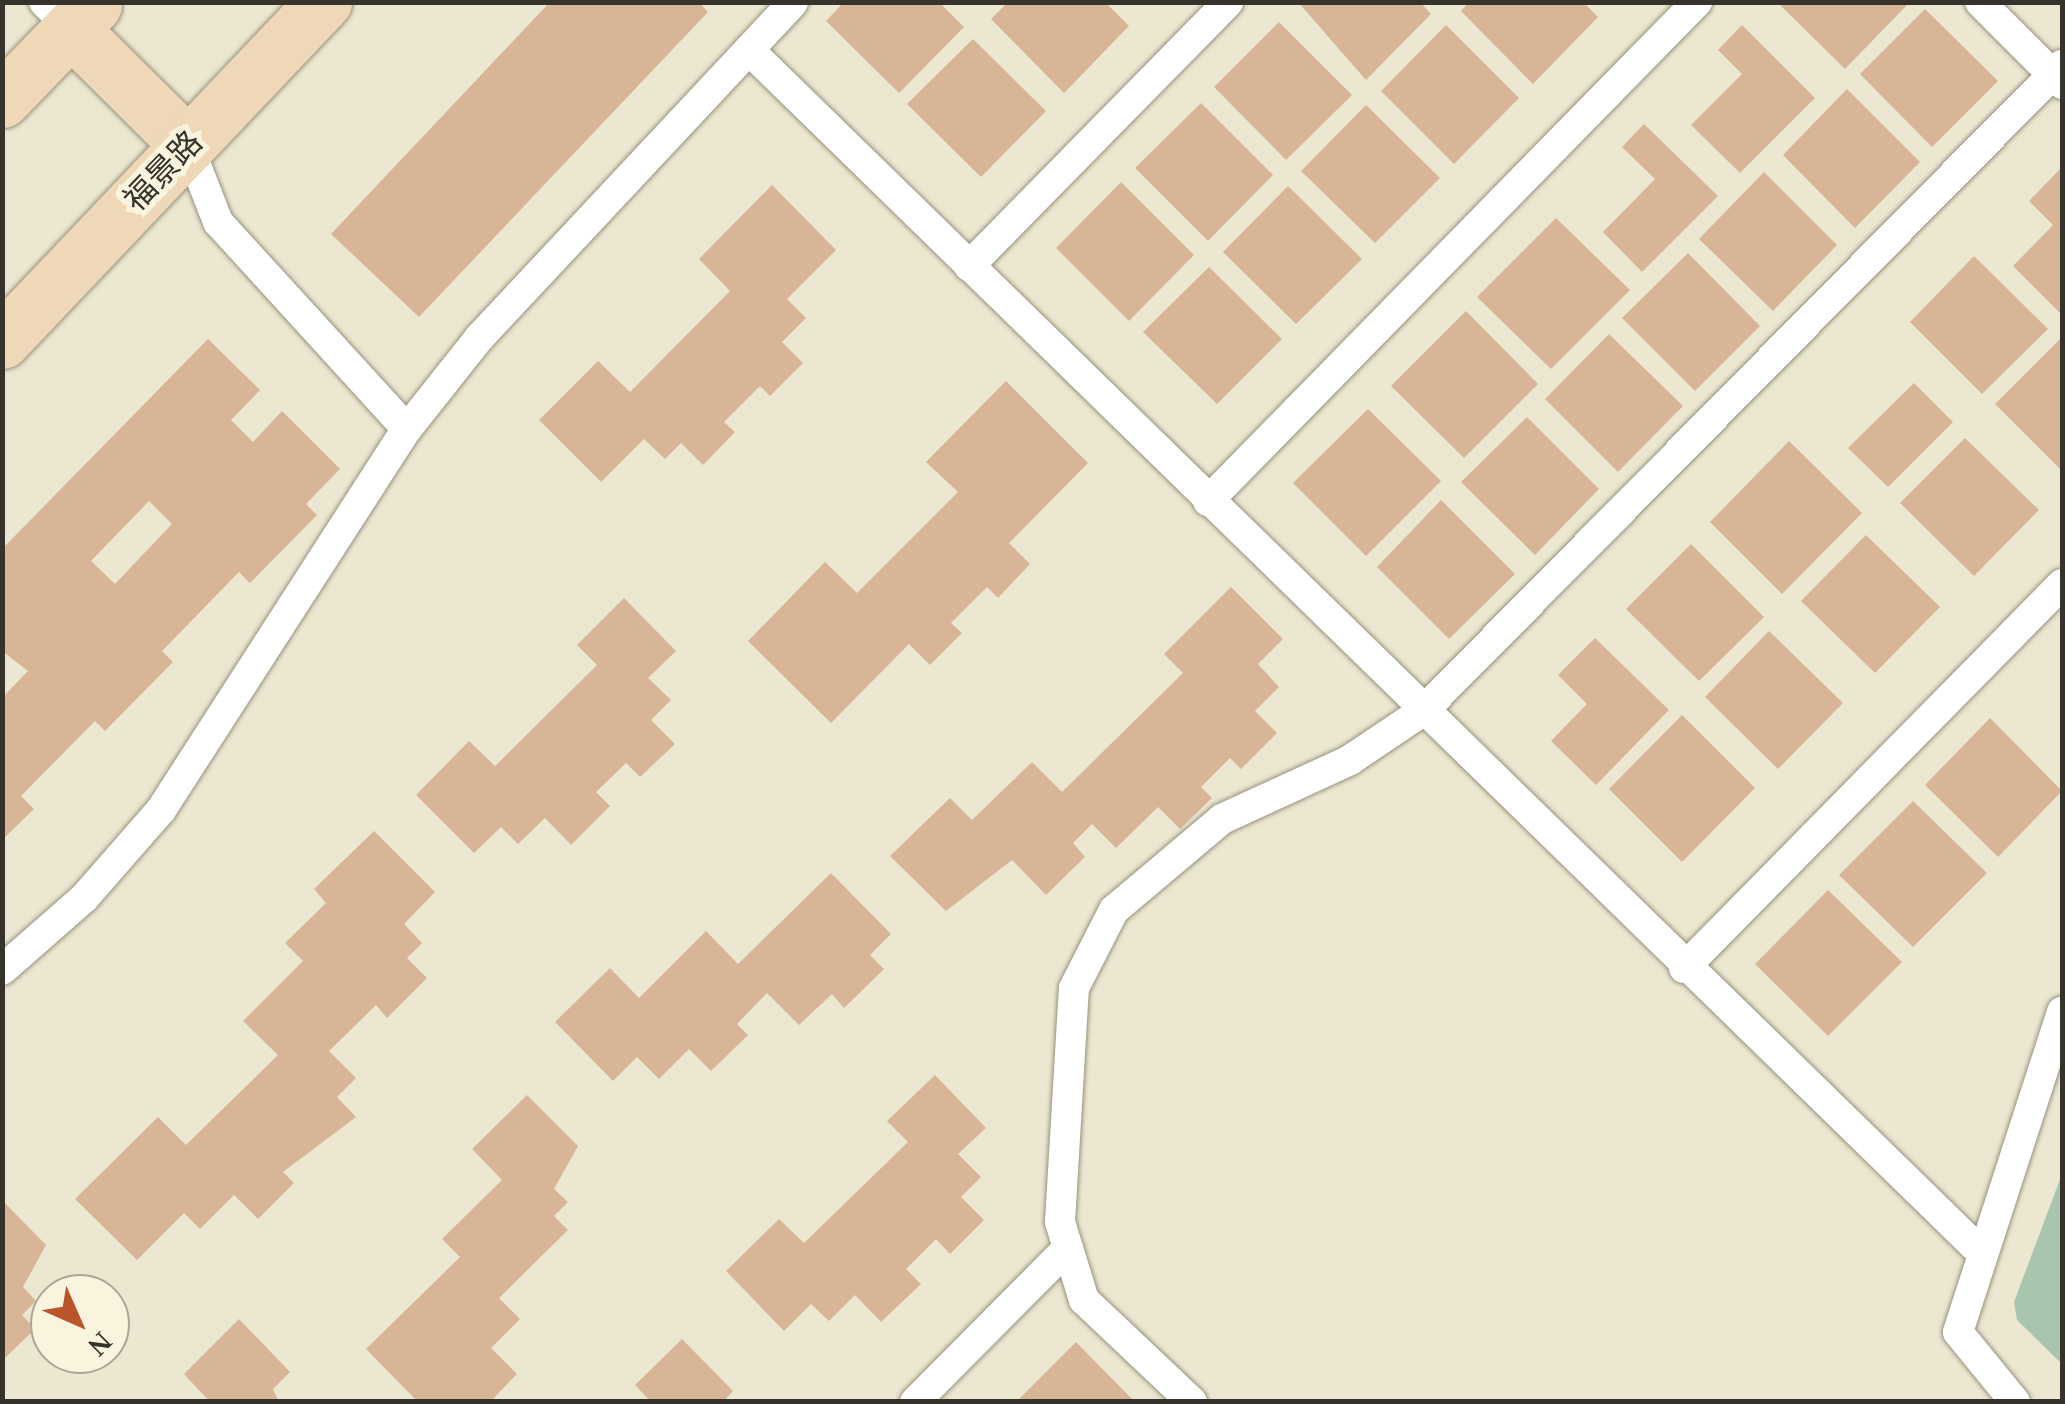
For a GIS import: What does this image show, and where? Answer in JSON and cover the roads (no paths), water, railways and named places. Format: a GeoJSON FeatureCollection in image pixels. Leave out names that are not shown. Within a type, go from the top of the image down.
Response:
{"type":"FeatureCollection","features":[{"type":"Feature","properties":{"kind":"main road","name":"福景路"},"geometry":{"type":"LineString","coordinates":[[2,340],[324,2]]}},
{"type":"Feature","properties":{"kind":"main road"},"geometry":{"type":"LineString","coordinates":[[2,100],[70,11],[188,145]]}},
{"type":"Feature","properties":{"kind":"lane"},"geometry":{"type":"LineString","coordinates":[[2,970],[84,898],[160,810],[408,430],[480,337],[793,2]]}},
{"type":"Feature","properties":{"kind":"lane"},"geometry":{"type":"LineString","coordinates":[[969,266],[1228,2]]}},
{"type":"Feature","properties":{"kind":"lane"},"geometry":{"type":"LineString","coordinates":[[1208,500],[1697,2]]}},
{"type":"Feature","properties":{"kind":"lane"},"geometry":{"type":"LineString","coordinates":[[1192,1402],[1084,1300],[1060,1222],[1074,988],[1114,910],[1222,819],[1350,760],[1422,711],[2059,74],[1980,2]]}},
{"type":"Feature","properties":{"kind":"lane"},"geometry":{"type":"LineString","coordinates":[[749,50],[1684,968],[1983,1254]]}},
{"type":"Feature","properties":{"kind":"lane"},"geometry":{"type":"LineString","coordinates":[[188,145],[218,222],[408,430]]}},
{"type":"Feature","properties":{"kind":"lane"},"geometry":{"type":"LineString","coordinates":[[1684,968],[2062,584]]}},
{"type":"Feature","properties":{"kind":"lane"},"geometry":{"type":"LineString","coordinates":[[2015,1402],[1958,1332],[2062,1011]]}},
{"type":"Feature","properties":{"kind":"lane"},"geometry":{"type":"LineString","coordinates":[[914,1402],[1068,1248]]}}]}
